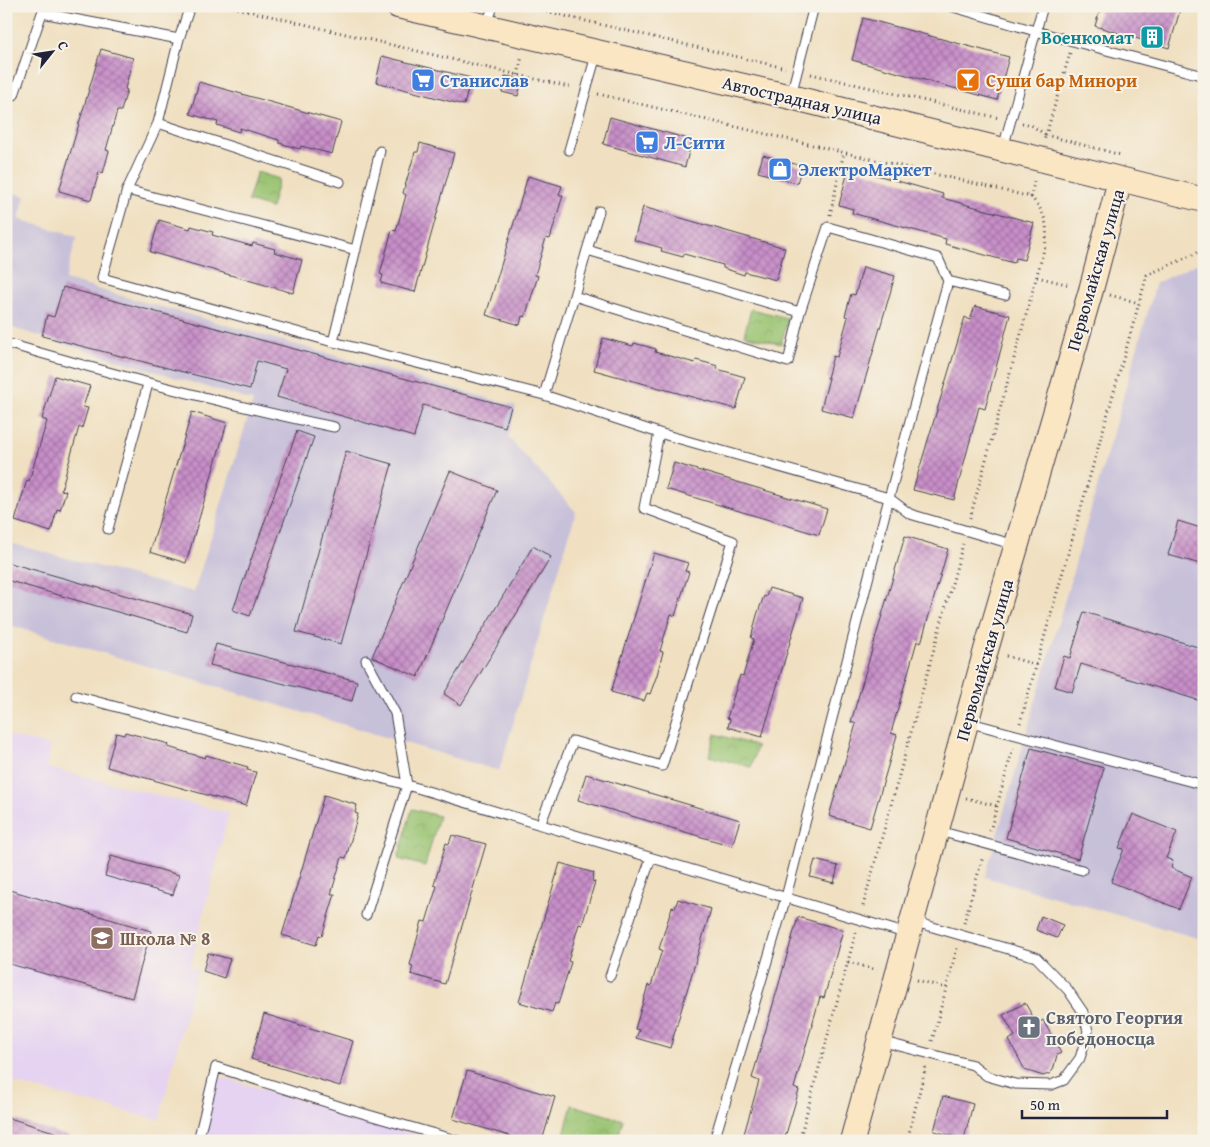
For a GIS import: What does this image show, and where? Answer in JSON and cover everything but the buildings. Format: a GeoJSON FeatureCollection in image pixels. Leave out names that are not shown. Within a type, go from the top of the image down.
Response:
{"type":"FeatureCollection","features":[{"type":"Feature","properties":{"kind":"main road","name":"Автострадная улица"},"geometry":{"type":"LineString","coordinates":[[398,6],[490,17],[597,52],[791,97],[1204,200]]}},
{"type":"Feature","properties":{"kind":"main road","name":"Первомайская улица"},"geometry":{"type":"LineString","coordinates":[[852,1141],[986,650],[1091,290],[1120,180]]}},
{"type":"Feature","properties":{"kind":"lane"},"geometry":{"type":"LineString","coordinates":[[190,6],[179,39],[158,123],[127,190],[102,278],[333,342],[544,396],[660,433],[889,498],[910,514],[1016,545]]}},
{"type":"Feature","properties":{"kind":"lane"},"geometry":{"type":"LineString","coordinates":[[791,97],[814,6]]}},
{"type":"Feature","properties":{"kind":"lane"},"geometry":{"type":"LineString","coordinates":[[950,6],[1035,31],[1204,76]]}},
{"type":"Feature","properties":{"kind":"lane"},"geometry":{"type":"LineString","coordinates":[[1003,149],[1043,6]]}},
{"type":"Feature","properties":{"kind":"lane"},"geometry":{"type":"LineString","coordinates":[[14,95],[42,14],[179,39]]}},
{"type":"Feature","properties":{"kind":"lane"},"geometry":{"type":"LineString","coordinates":[[569,150],[597,52]]}},
{"type":"Feature","properties":{"kind":"lane"},"geometry":{"type":"LineString","coordinates":[[158,123],[340,182]]}},
{"type":"Feature","properties":{"kind":"lane"},"geometry":{"type":"LineString","coordinates":[[333,342],[380,151]]}},
{"type":"Feature","properties":{"kind":"lane"},"geometry":{"type":"LineString","coordinates":[[127,190],[356,250]]}},
{"type":"Feature","properties":{"kind":"lane"},"geometry":{"type":"LineString","coordinates":[[544,396],[598,212]]}},
{"type":"Feature","properties":{"kind":"lane"},"geometry":{"type":"LineString","coordinates":[[574,296],[788,362],[800,312],[828,227],[938,258],[948,281],[889,498],[786,897],[714,1141]]}},
{"type":"Feature","properties":{"kind":"lane"},"geometry":{"type":"LineString","coordinates":[[587,250],[800,312]]}},
{"type":"Feature","properties":{"kind":"lane"},"geometry":{"type":"LineString","coordinates":[[948,281],[1005,295]]}},
{"type":"Feature","properties":{"kind":"lane"},"geometry":{"type":"LineString","coordinates":[[6,343],[148,384],[334,427]]}},
{"type":"Feature","properties":{"kind":"lane"},"geometry":{"type":"LineString","coordinates":[[108,529],[148,384]]}},
{"type":"Feature","properties":{"kind":"lane"},"geometry":{"type":"LineString","coordinates":[[540,825],[573,741],[662,766],[733,541],[644,508],[660,433]]}},
{"type":"Feature","properties":{"kind":"lane"},"geometry":{"type":"LineString","coordinates":[[366,660],[395,713],[407,785],[366,915]]}},
{"type":"Feature","properties":{"kind":"lane"},"geometry":{"type":"LineString","coordinates":[[76,696],[407,785],[860,920],[961,935],[1036,957],[1068,990],[1083,1012],[1088,1032],[1080,1058],[1064,1080],[1051,1086],[1015,1084],[987,1076],[973,1065],[879,1041]]}},
{"type":"Feature","properties":{"kind":"lane"},"geometry":{"type":"LineString","coordinates":[[966,722],[1204,785]]}},
{"type":"Feature","properties":{"kind":"lane"},"geometry":{"type":"LineString","coordinates":[[936,830],[1082,870]]}},
{"type":"Feature","properties":{"kind":"lane"},"geometry":{"type":"LineString","coordinates":[[610,976],[651,858]]}},
{"type":"Feature","properties":{"kind":"lane"},"geometry":{"type":"LineString","coordinates":[[198,1141],[216,1067],[348,1109],[459,1141]]}},
{"type":"Feature","properties":{"kind":"path"},"geometry":{"type":"LineString","coordinates":[[228,6],[1031,196],[1040,207],[1046,219],[1047,233],[1045,246],[799,1141]]}},
{"type":"Feature","properties":{"kind":"path"},"geometry":{"type":"LineString","coordinates":[[1046,135],[1073,41]]}},
{"type":"Feature","properties":{"kind":"path"},"geometry":{"type":"LineString","coordinates":[[828,227],[844,152]]}},
{"type":"Feature","properties":{"kind":"path"},"geometry":{"type":"LineString","coordinates":[[1031,196],[1040,158]]}},
{"type":"Feature","properties":{"kind":"path"},"geometry":{"type":"LineString","coordinates":[[907,1141],[986,844],[1147,275],[1204,250]]}},
{"type":"Feature","properties":{"kind":"path"},"geometry":{"type":"LineString","coordinates":[[986,650],[1037,665]]}},
{"type":"Feature","properties":{"kind":"path"},"geometry":{"type":"LineString","coordinates":[[947,793],[997,806]]}},
{"type":"Feature","properties":{"kind":"shaded area"},"geometry":{"type":"Polygon","coordinates":[[[6,191],[25,196],[19,219],[77,237],[65,280],[516,406],[508,437],[576,512],[499,771],[6,624],[6,542],[194,592],[253,401],[6,326],[6,191]]]}},
{"type":"Feature","properties":{"kind":"shaded area"},"geometry":{"type":"Polygon","coordinates":[[[1204,260],[1204,940],[985,877],[1156,283],[1204,260]]]}},
{"type":"Feature","properties":{"kind":"shaded area","name":"Школа № 8"},"geometry":{"type":"Polygon","coordinates":[[[6,735],[51,746],[46,767],[229,813],[190,968],[197,970],[159,1120],[6,1081],[6,735]]]}},
{"type":"Feature","properties":{"kind":"shaded area"},"geometry":{"type":"Polygon","coordinates":[[[214,1075],[439,1141],[197,1141],[214,1075]]]}},
{"type":"Feature","properties":{"kind":"green space"},"geometry":{"type":"Polygon","coordinates":[[[257,172],[279,179],[271,208],[248,201],[257,172]]]}},
{"type":"Feature","properties":{"kind":"green space"},"geometry":{"type":"Polygon","coordinates":[[[751,309],[788,318],[781,344],[744,335],[751,309]]]}},
{"type":"Feature","properties":{"kind":"green space"},"geometry":{"type":"Polygon","coordinates":[[[715,734],[757,746],[751,767],[709,756],[715,734]]]}},
{"type":"Feature","properties":{"kind":"green space"},"geometry":{"type":"Polygon","coordinates":[[[412,809],[439,816],[425,866],[398,859],[412,809]]]}},
{"type":"Feature","properties":{"kind":"green space"},"geometry":{"type":"Polygon","coordinates":[[[572,1105],[623,1120],[617,1141],[562,1141],[572,1105]]]}},
{"type":"Feature","properties":{"kind":"place","name":"Военкомат"},"geometry":{"type":"Point","coordinates":[1152,37]}},
{"type":"Feature","properties":{"kind":"place","name":"Станислав"},"geometry":{"type":"Point","coordinates":[423,80]}},
{"type":"Feature","properties":{"kind":"place","name":"Суши бар Минори"},"geometry":{"type":"Point","coordinates":[968,80]}},
{"type":"Feature","properties":{"kind":"place","name":"Л-Сити"},"geometry":{"type":"Point","coordinates":[647,142]}},
{"type":"Feature","properties":{"kind":"place","name":"ЭлектроМаркет"},"geometry":{"type":"Point","coordinates":[780,169]}},
{"type":"Feature","properties":{"kind":"place","name":"Школа № 8"},"geometry":{"type":"Point","coordinates":[102,938]}},
{"type":"Feature","properties":{"kind":"place","name":"Святого Георгия победоносца"},"geometry":{"type":"Point","coordinates":[1029,1027]}}]}
